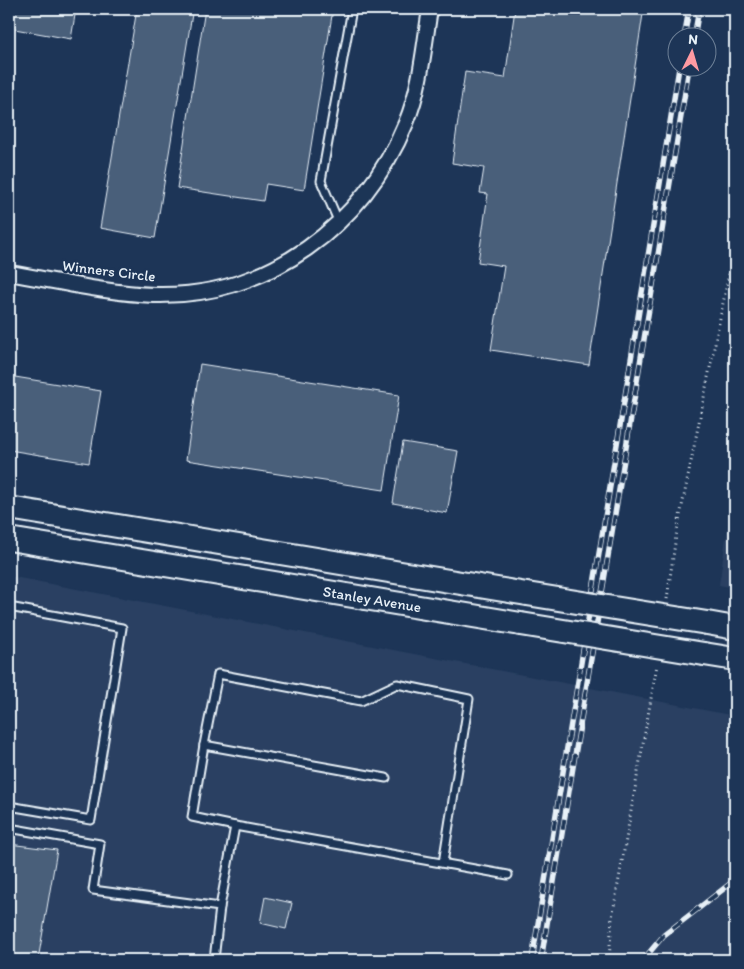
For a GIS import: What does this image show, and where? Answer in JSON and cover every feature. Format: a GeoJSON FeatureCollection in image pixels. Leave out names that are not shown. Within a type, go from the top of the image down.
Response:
{"type":"FeatureCollection","features":[{"type":"Feature","properties":{"kind":"main road","name":"Stanley Avenue"},"geometry":{"type":"LineString","coordinates":[[9,508],[735,628]]}},
{"type":"Feature","properties":{"kind":"main road","name":"Stanley Avenue"},"geometry":{"type":"LineString","coordinates":[[9,539],[735,659]]}},
{"type":"Feature","properties":{"kind":"street","name":"Winners Circle"},"geometry":{"type":"LineString","coordinates":[[9,273],[129,293],[181,294],[214,289],[251,278],[283,264],[305,251],[339,223],[371,188],[391,156],[407,122],[418,86],[430,9]]}},
{"type":"Feature","properties":{"kind":"lane"},"geometry":{"type":"LineString","coordinates":[[339,223],[321,181],[352,9]]}},
{"type":"Feature","properties":{"kind":"lane"},"geometry":{"type":"LineString","coordinates":[[9,606],[122,628],[91,820],[9,806]]}},
{"type":"Feature","properties":{"kind":"lane"},"geometry":{"type":"LineString","coordinates":[[443,863],[469,699],[397,684],[361,701],[218,674],[192,817],[508,875]]}},
{"type":"Feature","properties":{"kind":"lane"},"geometry":{"type":"LineString","coordinates":[[204,745],[386,778]]}},
{"type":"Feature","properties":{"kind":"lane"},"geometry":{"type":"LineString","coordinates":[[214,960],[220,907],[234,826]]}},
{"type":"Feature","properties":{"kind":"lane"},"geometry":{"type":"LineString","coordinates":[[9,828],[100,844],[93,890],[220,907]]}},
{"type":"Feature","properties":{"kind":"shaded area"},"geometry":{"type":"Polygon","coordinates":[[[735,479],[735,588],[719,585],[735,479]]]}},
{"type":"Feature","properties":{"kind":"shaded area"},"geometry":{"type":"Polygon","coordinates":[[[9,576],[735,716],[735,960],[9,960],[9,576]]]}},
{"type":"Feature","properties":{"kind":"building"},"geometry":{"type":"Polygon","coordinates":[[[9,9],[76,9],[71,39],[9,28],[9,9]]]}},
{"type":"Feature","properties":{"kind":"building"},"geometry":{"type":"Polygon","coordinates":[[[137,9],[161,9],[192,14],[155,238],[100,228],[137,9]]]}},
{"type":"Feature","properties":{"kind":"building"},"geometry":{"type":"Polygon","coordinates":[[[205,9],[333,9],[304,190],[266,184],[263,201],[177,188],[205,9]]]}},
{"type":"Feature","properties":{"kind":"building"},"geometry":{"type":"Polygon","coordinates":[[[515,9],[609,9],[643,14],[589,365],[491,350],[504,266],[478,262],[488,194],[480,193],[484,168],[452,163],[465,72],[505,78],[515,9]]]}},
{"type":"Feature","properties":{"kind":"building"},"geometry":{"type":"Polygon","coordinates":[[[9,53],[12,54],[9,78],[9,53]]]}},
{"type":"Feature","properties":{"kind":"building"},"geometry":{"type":"Polygon","coordinates":[[[200,364],[399,395],[384,490],[186,460],[200,364]]]}},
{"type":"Feature","properties":{"kind":"building"},"geometry":{"type":"Polygon","coordinates":[[[9,376],[101,391],[89,463],[9,450],[9,376]]]}},
{"type":"Feature","properties":{"kind":"building"},"geometry":{"type":"Polygon","coordinates":[[[403,442],[458,451],[447,513],[393,503],[403,442]]]}},
{"type":"Feature","properties":{"kind":"building"},"geometry":{"type":"Polygon","coordinates":[[[9,844],[57,850],[38,960],[9,960],[9,844]]]}},
{"type":"Feature","properties":{"kind":"building"},"geometry":{"type":"Polygon","coordinates":[[[265,897],[292,903],[286,929],[260,923],[265,897]]]}},
{"type":"Feature","properties":{"kind":"railway"},"geometry":{"type":"LineString","coordinates":[[686,28],[689,9]]}},
{"type":"Feature","properties":{"kind":"railway"},"geometry":{"type":"LineString","coordinates":[[696,28],[699,9]]}},
{"type":"Feature","properties":{"kind":"railway"},"geometry":{"type":"LineString","coordinates":[[532,960],[677,78]]}},
{"type":"Feature","properties":{"kind":"railway"},"geometry":{"type":"LineString","coordinates":[[541,960],[687,78]]}},
{"type":"Feature","properties":{"kind":"railway"},"geometry":{"type":"LineString","coordinates":[[643,960],[664,935],[735,880]]}}]}
